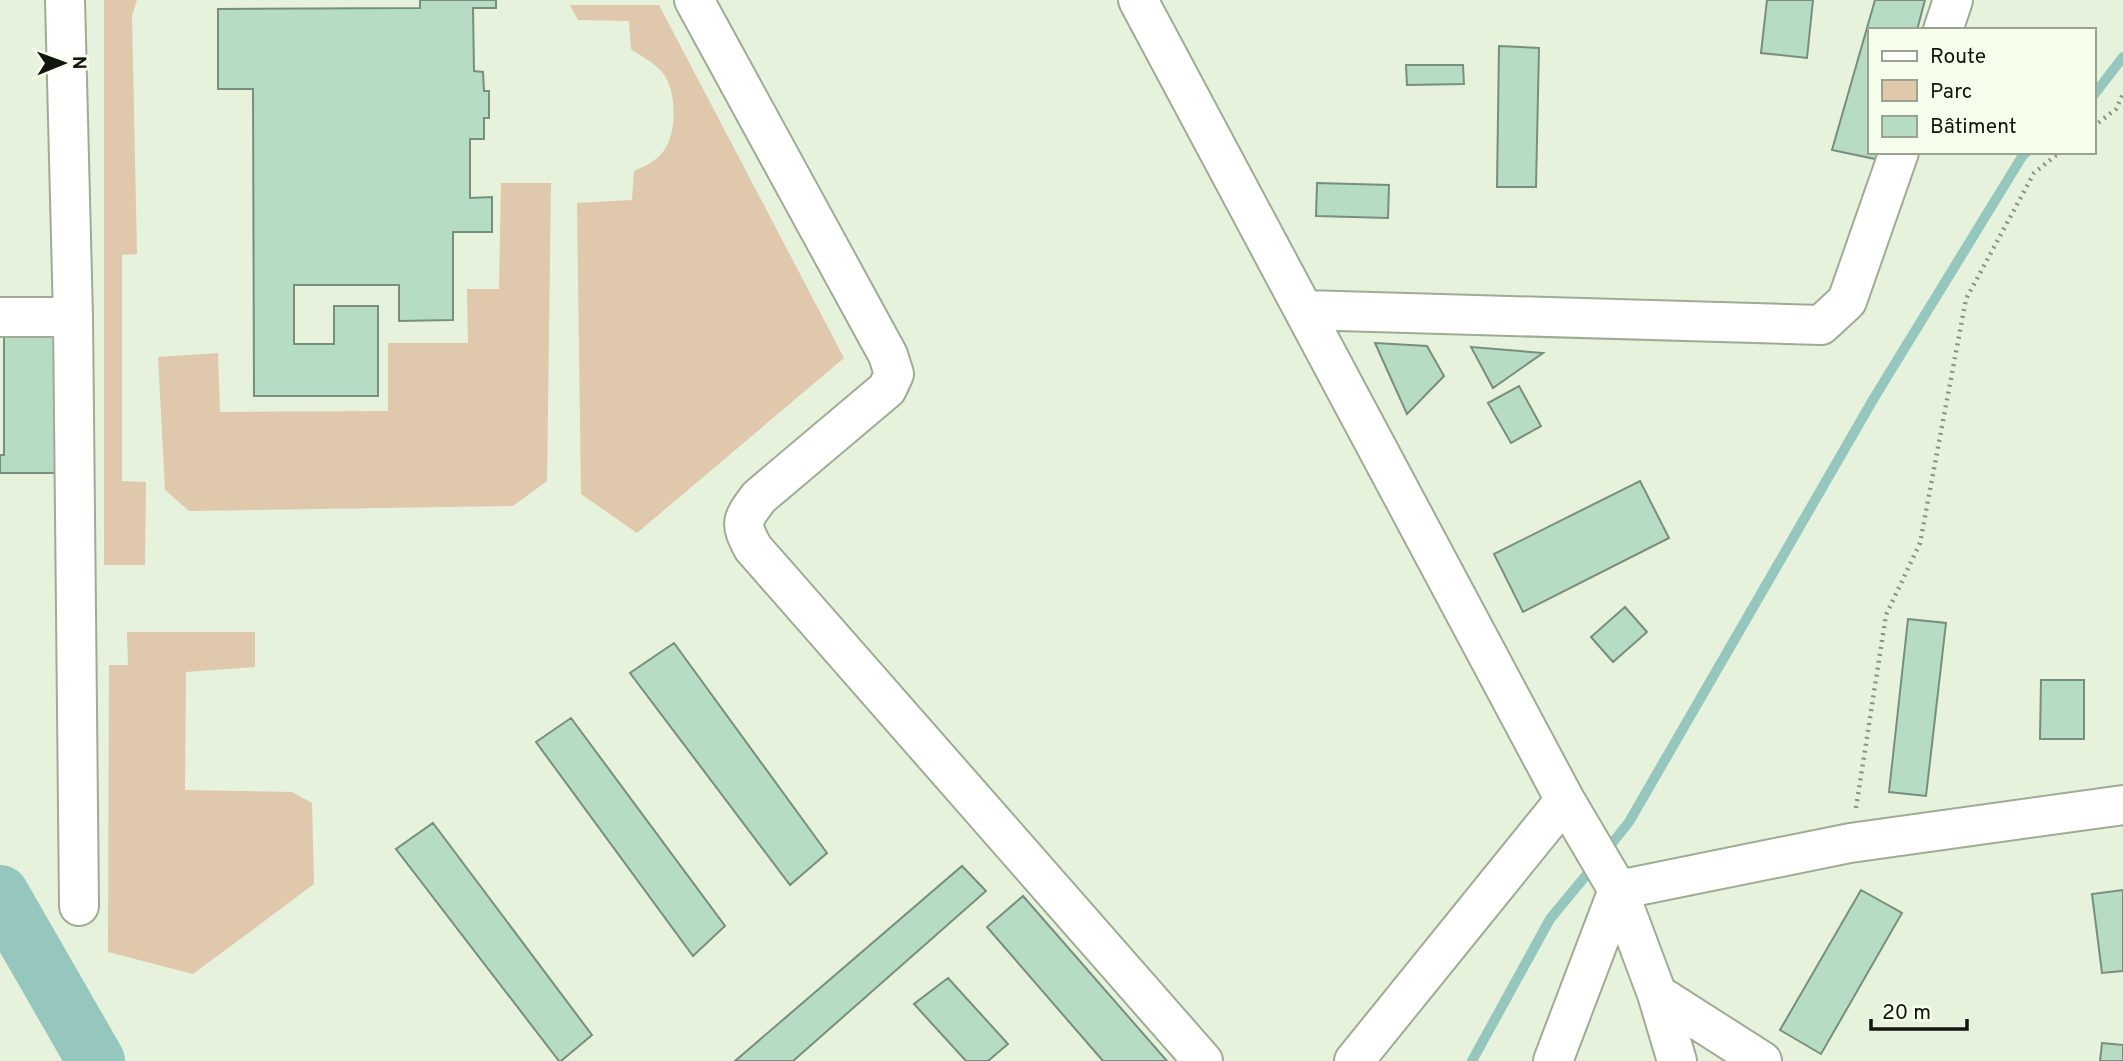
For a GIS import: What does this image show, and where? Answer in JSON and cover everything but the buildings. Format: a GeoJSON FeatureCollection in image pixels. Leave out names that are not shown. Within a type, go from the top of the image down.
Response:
{"type":"FeatureCollection","features":[{"type":"Feature","properties":{"kind":"street"},"geometry":{"type":"LineString","coordinates":[[65,0],[73,317],[79,906]]}},
{"type":"Feature","properties":{"kind":"street"},"geometry":{"type":"LineString","coordinates":[[694,0],[888,355],[894,374],[887,389],[759,498],[745,517],[744,531],[753,548],[1203,1061]]}},
{"type":"Feature","properties":{"kind":"street"},"geometry":{"type":"LineString","coordinates":[[1138,0],[1572,813],[1614,884],[1657,994],[1677,1061]]}},
{"type":"Feature","properties":{"kind":"street"},"geometry":{"type":"LineString","coordinates":[[1944,28],[1953,0]]}},
{"type":"Feature","properties":{"kind":"street"},"geometry":{"type":"LineString","coordinates":[[1305,310],[1821,325],[1847,301],[1898,154]]}},
{"type":"Feature","properties":{"kind":"street"},"geometry":{"type":"LineString","coordinates":[[0,317],[73,317]]}},
{"type":"Feature","properties":{"kind":"street"},"geometry":{"type":"LineString","coordinates":[[1614,884],[1850,844],[2123,805]]}},
{"type":"Feature","properties":{"kind":"street"},"geometry":{"type":"LineString","coordinates":[[1354,1061],[1572,813]]}},
{"type":"Feature","properties":{"kind":"street"},"geometry":{"type":"LineString","coordinates":[[1553,1061],[1614,884]]}},
{"type":"Feature","properties":{"kind":"street"},"geometry":{"type":"LineString","coordinates":[[1657,994],[1762,1061]]}},
{"type":"Feature","properties":{"kind":"path"},"geometry":{"type":"LineString","coordinates":[[2095,125],[2116,109],[2123,94]]}},
{"type":"Feature","properties":{"kind":"path"},"geometry":{"type":"LineString","coordinates":[[1850,844],[1886,615],[1920,543],[1966,299],[2035,173],[2058,154]]}},
{"type":"Feature","properties":{"kind":"green space"},"geometry":{"type":"Polygon","coordinates":[[[104,0],[137,0],[132,15],[137,254],[122,255],[122,481],[146,482],[145,565],[104,565],[104,0]]]}},
{"type":"Feature","properties":{"kind":"green space"},"geometry":{"type":"Polygon","coordinates":[[[570,5],[659,5],[844,358],[637,533],[581,494],[577,203],[632,200],[634,171],[662,153],[669,141],[672,132],[673,99],[662,72],[631,49],[629,21],[578,20],[570,5]]]}},
{"type":"Feature","properties":{"kind":"green space"},"geometry":{"type":"Polygon","coordinates":[[[501,183],[551,183],[547,481],[513,506],[189,511],[165,490],[158,357],[218,353],[220,412],[388,411],[388,343],[468,343],[467,289],[499,289],[501,183]]]}},
{"type":"Feature","properties":{"kind":"green space"},"geometry":{"type":"Polygon","coordinates":[[[127,632],[255,632],[255,667],[186,672],[185,790],[292,792],[312,803],[314,884],[193,974],[108,952],[109,665],[128,665],[127,632]]]}},
{"type":"Feature","properties":{"kind":"waterway"},"geometry":{"type":"LineString","coordinates":[[2095,93],[2123,57]]}},
{"type":"Feature","properties":{"kind":"waterway"},"geometry":{"type":"LineString","coordinates":[[1605,852],[1629,822],[1874,398],[2024,154]]}},
{"type":"Feature","properties":{"kind":"waterway"},"geometry":{"type":"LineString","coordinates":[[1472,1061],[1550,919],[1593,867]]}},
{"type":"Feature","properties":{"kind":"waterway"},"geometry":{"type":"LineString","coordinates":[[0,894],[96,1061]]}}]}
